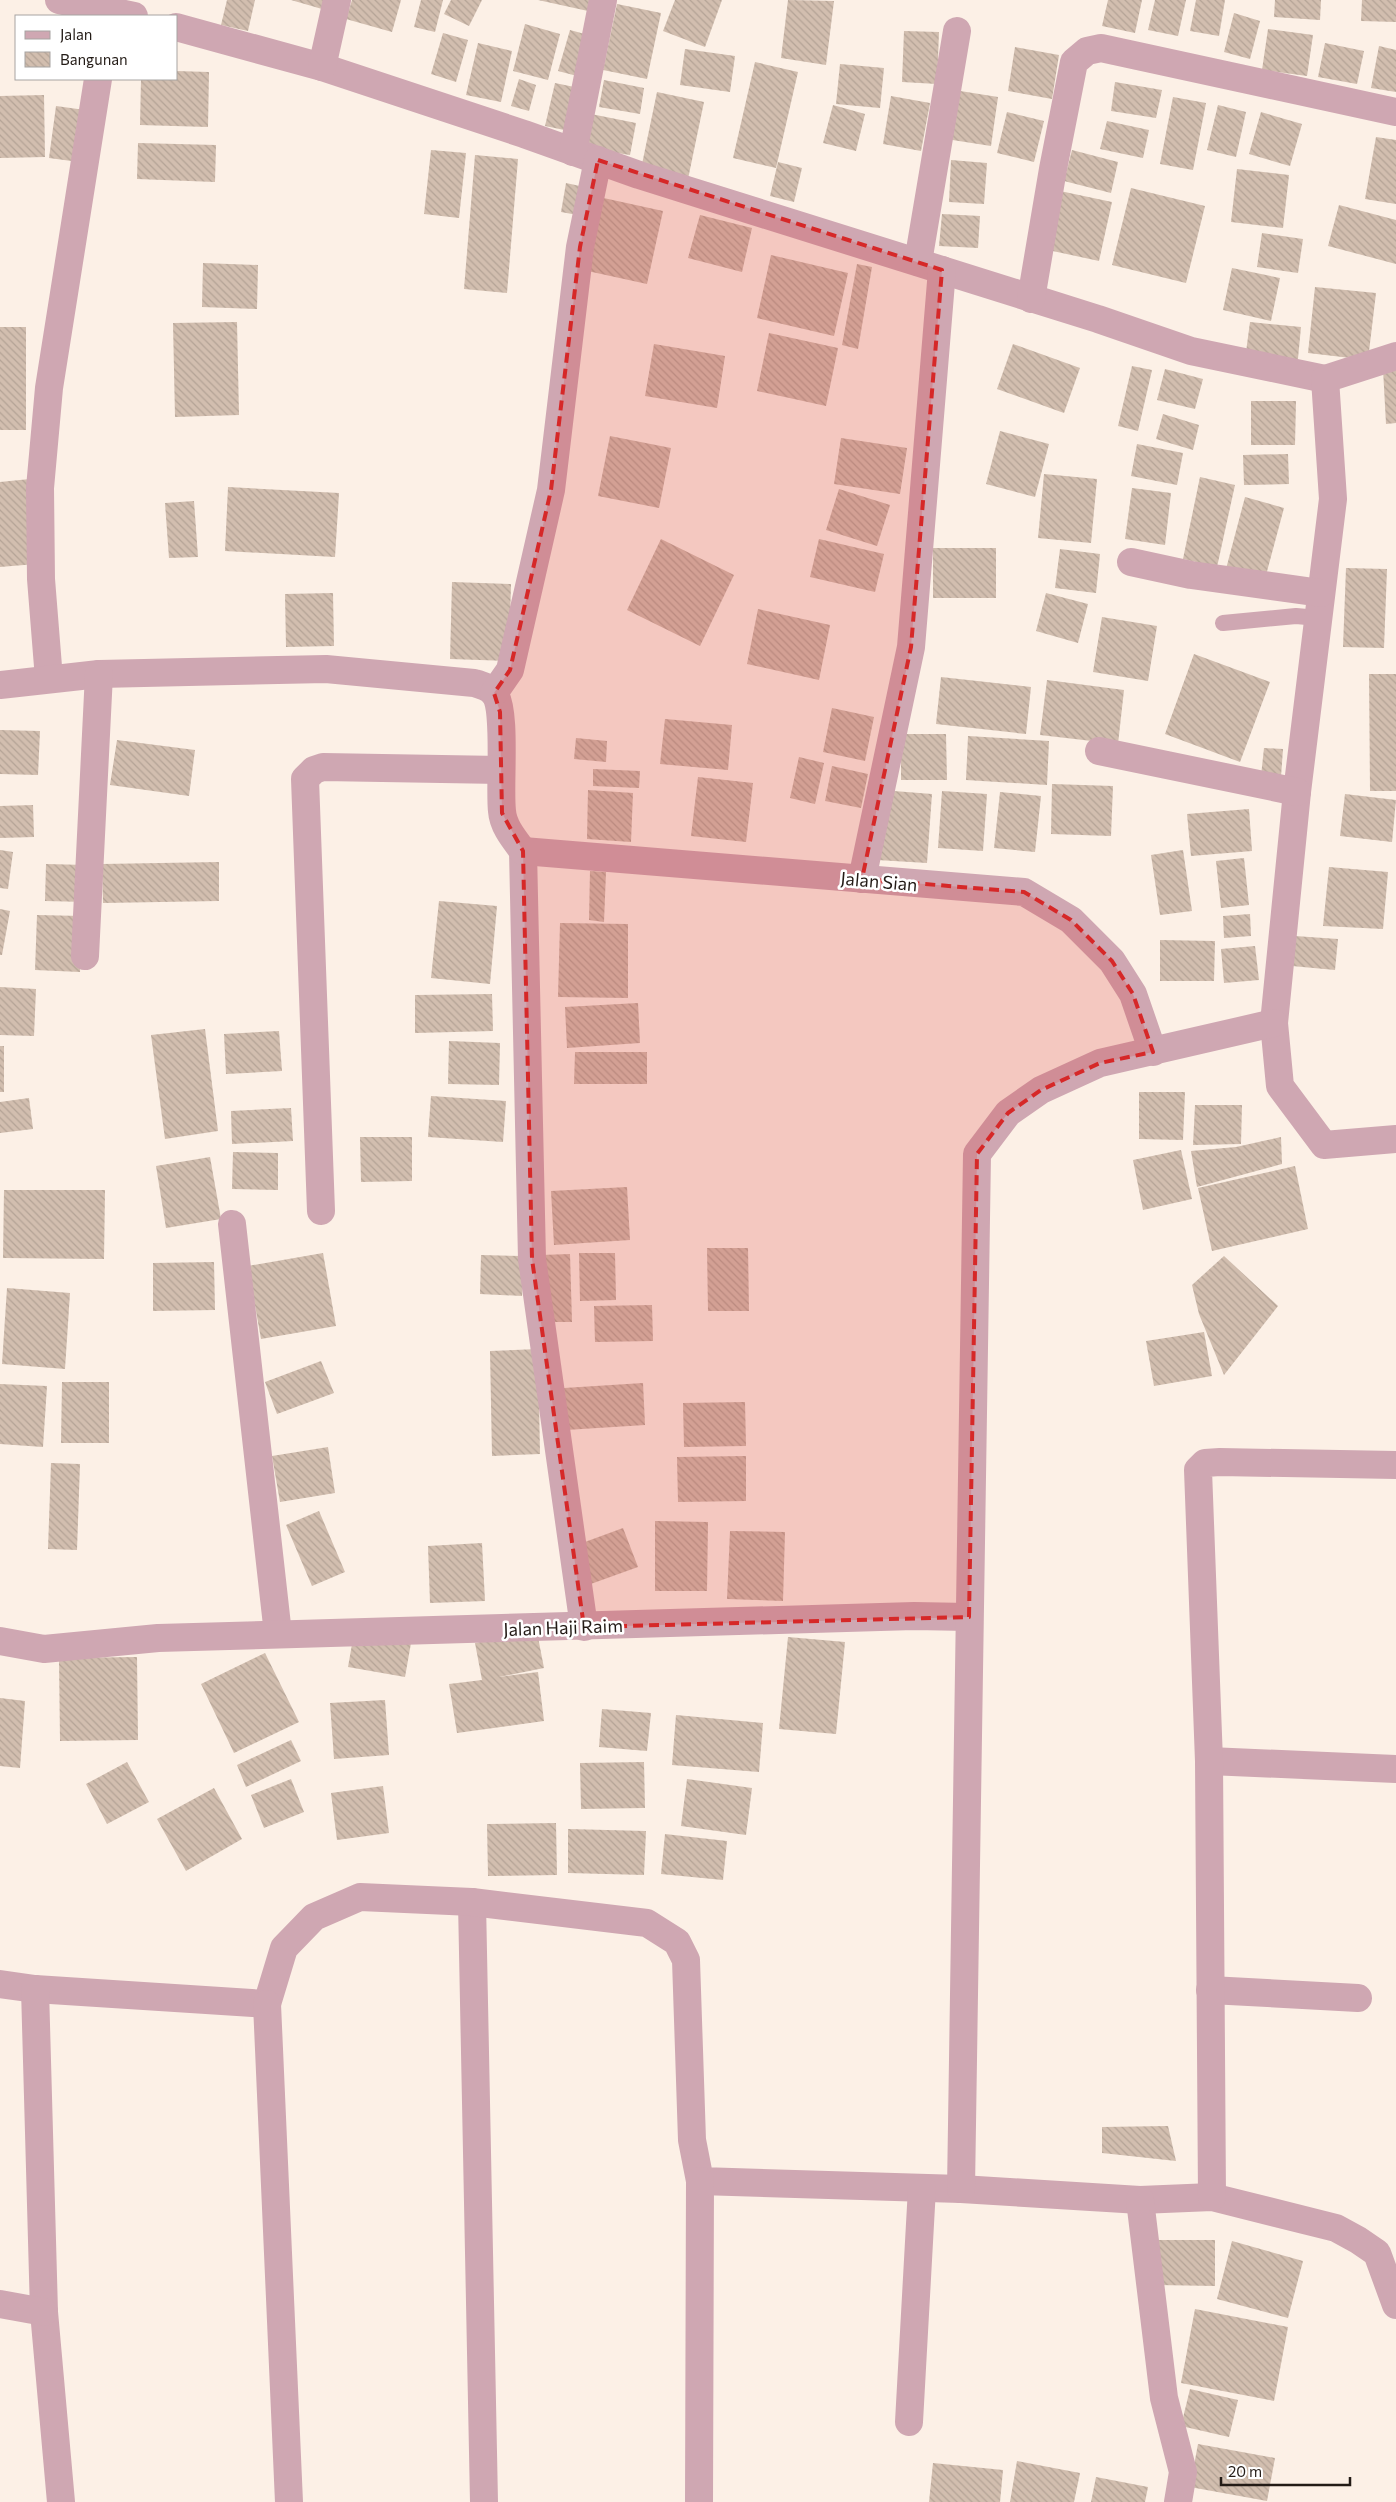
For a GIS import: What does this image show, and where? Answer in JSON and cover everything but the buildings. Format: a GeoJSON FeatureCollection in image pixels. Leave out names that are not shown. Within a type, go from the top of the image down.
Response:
{"type":"FeatureCollection","features":[{"type":"Feature","properties":{"kind":"street"},"geometry":{"type":"LineString","coordinates":[[59,0],[108,13],[125,15]]}},
{"type":"Feature","properties":{"kind":"street"},"geometry":{"type":"LineString","coordinates":[[322,67],[337,0]]}},
{"type":"Feature","properties":{"kind":"street"},"geometry":{"type":"LineString","coordinates":[[494,693],[510,670],[551,490],[580,247],[586,156],[603,0]]}},
{"type":"Feature","properties":{"kind":"street"},"geometry":{"type":"LineString","coordinates":[[178,28],[322,67],[741,208],[930,266],[1191,351],[1326,379],[1396,356]]}},
{"type":"Feature","properties":{"kind":"street"},"geometry":{"type":"LineString","coordinates":[[862,879],[911,647],[930,266],[957,31]]}},
{"type":"Feature","properties":{"kind":"street"},"geometry":{"type":"LineString","coordinates":[[1031,299],[1053,169],[1074,62],[1087,52],[1100,48],[1396,112]]}},
{"type":"Feature","properties":{"kind":"street"},"geometry":{"type":"LineString","coordinates":[[49,679],[41,579],[40,488],[49,388],[98,80]]}},
{"type":"Feature","properties":{"kind":"street"},"geometry":{"type":"LineString","coordinates":[[1326,379],[1333,498],[1296,792],[1274,1023],[1280,1086],[1324,1145],[1396,1139]]}},
{"type":"Feature","properties":{"kind":"street"},"geometry":{"type":"LineString","coordinates":[[1131,562],[1320,606]]}},
{"type":"Feature","properties":{"kind":"street"},"geometry":{"type":"LineString","coordinates":[[0,685],[99,674],[326,670],[474,683],[484,686],[494,693],[500,712],[502,813],[510,833],[523,851],[532,1259],[584,1627]]}},
{"type":"Feature","properties":{"kind":"street"},"geometry":{"type":"LineString","coordinates":[[85,956],[99,674]]}},
{"type":"Feature","properties":{"kind":"street"},"geometry":{"type":"LineString","coordinates":[[1099,751],[1296,792]]}},
{"type":"Feature","properties":{"kind":"street"},"geometry":{"type":"LineString","coordinates":[[321,1211],[304,779],[314,770],[324,767],[501,770]]}},
{"type":"Feature","properties":{"kind":"street","name":"Jalan Sian"},"geometry":{"type":"LineString","coordinates":[[523,851],[1024,892],[1071,920],[1112,961],[1133,994],[1153,1052]]}},
{"type":"Feature","properties":{"kind":"street"},"geometry":{"type":"LineString","coordinates":[[960,2189],[976,1154],[1008,1113],[1041,1090],[1100,1063],[1274,1023]]}},
{"type":"Feature","properties":{"kind":"street"},"geometry":{"type":"LineString","coordinates":[[232,1224],[278,1634]]}},
{"type":"Feature","properties":{"kind":"street"},"geometry":{"type":"LineString","coordinates":[[1212,2197],[1209,1761],[1198,1470],[1205,1463],[1220,1462],[1396,1465]]}},
{"type":"Feature","properties":{"kind":"street","name":"Jalan Haji Raim"},"geometry":{"type":"LineString","coordinates":[[0,1641],[44,1649],[158,1638],[914,1616],[969,1617]]}},
{"type":"Feature","properties":{"kind":"street"},"geometry":{"type":"LineString","coordinates":[[1209,1761],[1396,1769]]}},
{"type":"Feature","properties":{"kind":"street"},"geometry":{"type":"LineString","coordinates":[[289,2502],[267,2004],[284,1948],[314,1917],[360,1897],[472,1902],[647,1923],[677,1942],[686,1960],[692,2140],[700,2181],[699,2502]]}},
{"type":"Feature","properties":{"kind":"street"},"geometry":{"type":"LineString","coordinates":[[472,1902],[484,2502]]}},
{"type":"Feature","properties":{"kind":"street"},"geometry":{"type":"LineString","coordinates":[[0,1984],[36,1989],[267,2004]]}},
{"type":"Feature","properties":{"kind":"street"},"geometry":{"type":"LineString","coordinates":[[36,1989],[44,2312],[61,2502]]}},
{"type":"Feature","properties":{"kind":"street"},"geometry":{"type":"LineString","coordinates":[[1210,1990],[1358,1998]]}},
{"type":"Feature","properties":{"kind":"street"},"geometry":{"type":"LineString","coordinates":[[700,2181],[960,2189],[1140,2200],[1212,2197],[1336,2228],[1386,2255],[1396,2305]]}},
{"type":"Feature","properties":{"kind":"street"},"geometry":{"type":"LineString","coordinates":[[909,2422],[922,2188]]}},
{"type":"Feature","properties":{"kind":"street"},"geometry":{"type":"LineString","coordinates":[[1140,2200],[1164,2398],[1182,2472],[1178,2502]]}},
{"type":"Feature","properties":{"kind":"street"},"geometry":{"type":"LineString","coordinates":[[0,2304],[44,2312]]}},
{"type":"Feature","properties":{"kind":"lane"},"geometry":{"type":"LineString","coordinates":[[1223,622],[1296,616],[1320,606]]}},
{"type":"Feature","properties":{"kind":"highlighted area"},"geometry":{"type":"Polygon","coordinates":[[[598,160],[942,270],[911,647],[862,879],[1024,892],[1071,920],[1112,961],[1133,994],[1153,1052],[1100,1063],[1041,1090],[1008,1113],[977,1154],[969,1617],[584,1627],[532,1259],[523,851],[502,813],[500,712],[494,693],[510,670],[551,490],[580,247],[598,160]]]}}]}
